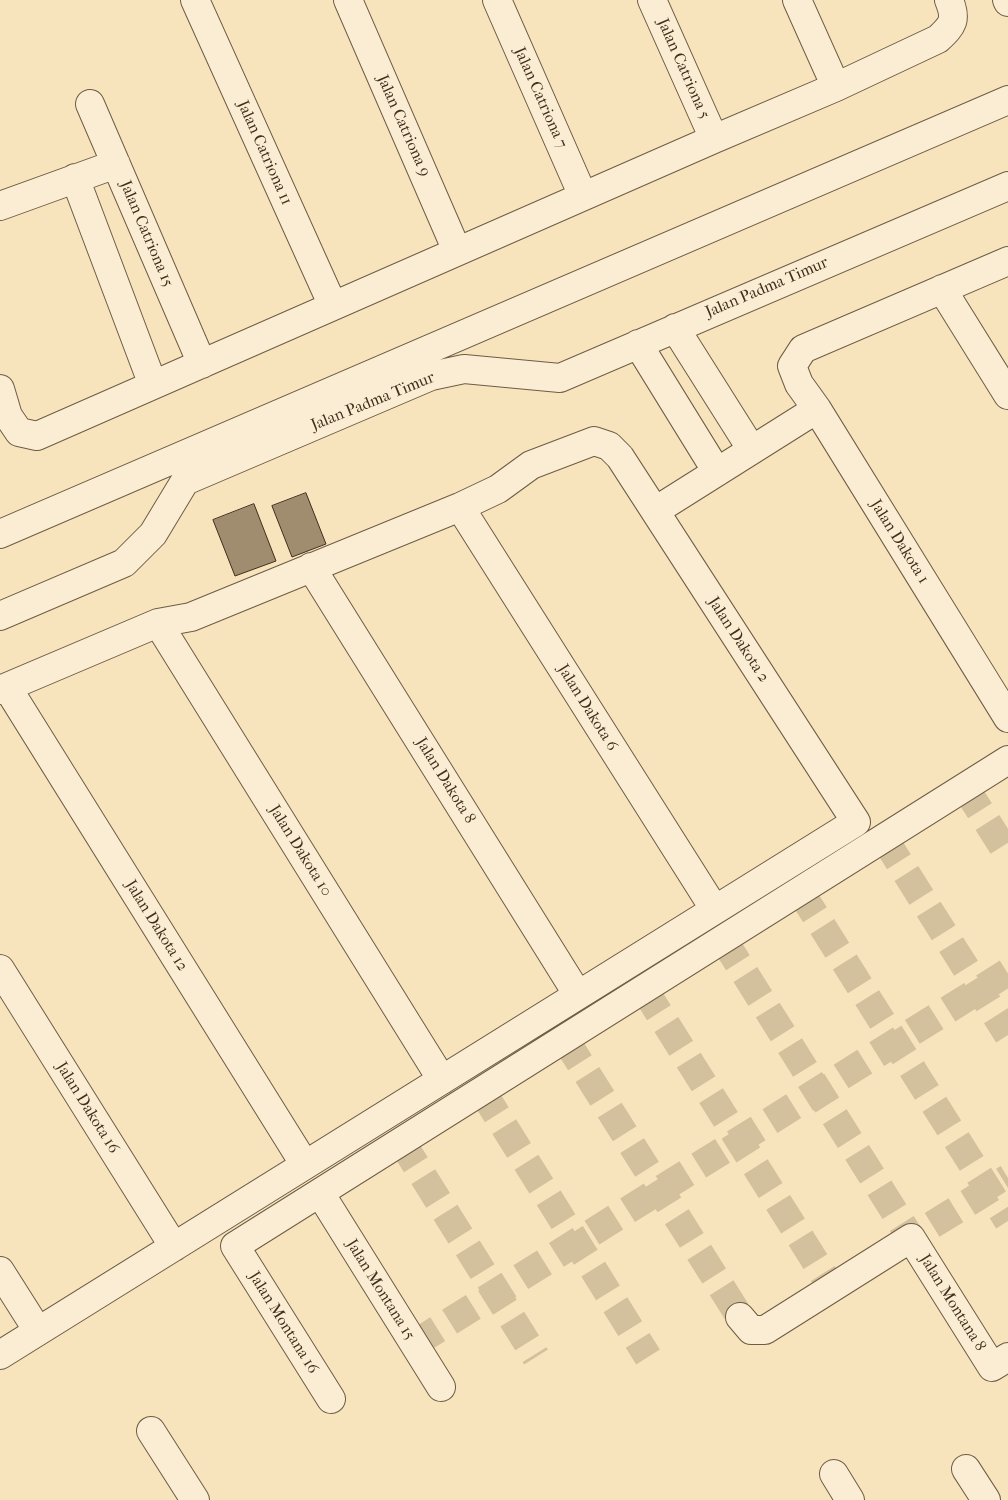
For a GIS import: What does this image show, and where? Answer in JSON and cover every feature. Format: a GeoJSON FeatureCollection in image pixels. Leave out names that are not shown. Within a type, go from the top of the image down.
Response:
{"type":"FeatureCollection","features":[{"type":"Feature","properties":{"kind":"street","name":"Jalan Catriona 11"},"geometry":{"type":"LineString","coordinates":[[195,0],[333,306]]}},
{"type":"Feature","properties":{"kind":"street","name":"Jalan Catriona 9"},"geometry":{"type":"LineString","coordinates":[[348,0],[458,251]]}},
{"type":"Feature","properties":{"kind":"street","name":"Jalan Catriona 7"},"geometry":{"type":"LineString","coordinates":[[497,0],[583,196]]}},
{"type":"Feature","properties":{"kind":"street","name":"Jalan Catriona 5"},"geometry":{"type":"LineString","coordinates":[[652,0],[714,139]]}},
{"type":"Feature","properties":{"kind":"street"},"geometry":{"type":"LineString","coordinates":[[797,0],[836,87]]}},
{"type":"Feature","properties":{"kind":"street"},"geometry":{"type":"LineString","coordinates":[[0,390],[8,416],[18,432],[37,436],[836,87],[938,40],[951,27],[955,14],[949,0]]}},
{"type":"Feature","properties":{"kind":"street"},"geometry":{"type":"LineString","coordinates":[[0,534],[1008,100]]}},
{"type":"Feature","properties":{"kind":"street","name":"Jalan Catriona 15"},"geometry":{"type":"LineString","coordinates":[[90,104],[202,364]]}},
{"type":"Feature","properties":{"kind":"street"},"geometry":{"type":"LineString","coordinates":[[0,206],[116,164]]}},
{"type":"Feature","properties":{"kind":"street"},"geometry":{"type":"LineString","coordinates":[[75,178],[153,386]]}},
{"type":"Feature","properties":{"kind":"street","name":"Jalan Padma Timur"},"geometry":{"type":"LineString","coordinates":[[0,616],[124,563],[153,534],[185,481],[431,376],[464,369],[560,378],[1008,186]]}},
{"type":"Feature","properties":{"kind":"street"},"geometry":{"type":"LineString","coordinates":[[1008,261],[942,289],[1008,395]]}},
{"type":"Feature","properties":{"kind":"street","name":"Jalan Dakota 1"},"geometry":{"type":"LineString","coordinates":[[942,289],[803,349],[792,366],[799,384],[817,409],[1008,718]]}},
{"type":"Feature","properties":{"kind":"street"},"geometry":{"type":"LineString","coordinates":[[675,328],[752,450]]}},
{"type":"Feature","properties":{"kind":"street"},"geometry":{"type":"LineString","coordinates":[[638,344],[718,472]]}},
{"type":"Feature","properties":{"kind":"street"},"geometry":{"type":"LineString","coordinates":[[655,511],[817,409]]}},
{"type":"Feature","properties":{"kind":"street","name":"Jalan Dakota 2"},"geometry":{"type":"LineString","coordinates":[[460,507],[498,490],[531,465],[594,441],[609,446],[620,457],[856,822],[715,910]]}},
{"type":"Feature","properties":{"kind":"street"},"geometry":{"type":"LineString","coordinates":[[4,688],[158,623],[191,617],[460,507]]}},
{"type":"Feature","properties":{"kind":"street","name":"Jalan Dakota 6"},"geometry":{"type":"LineString","coordinates":[[460,507],[715,910]]}},
{"type":"Feature","properties":{"kind":"street","name":"Jalan Dakota 8"},"geometry":{"type":"LineString","coordinates":[[311,567],[578,995]]}},
{"type":"Feature","properties":{"kind":"street","name":"Jalan Dakota 10"},"geometry":{"type":"LineString","coordinates":[[158,623],[442,1080]]}},
{"type":"Feature","properties":{"kind":"street","name":"Jalan Dakota 12"},"geometry":{"type":"LineString","coordinates":[[4,688],[305,1165]]}},
{"type":"Feature","properties":{"kind":"street"},"geometry":{"type":"LineString","coordinates":[[320,1193],[1008,760]]}},
{"type":"Feature","properties":{"kind":"street"},"geometry":{"type":"LineString","coordinates":[[0,1355],[715,910]]}},
{"type":"Feature","properties":{"kind":"street","name":"Jalan Dakota 16"},"geometry":{"type":"LineString","coordinates":[[0,969],[174,1247]]}},
{"type":"Feature","properties":{"kind":"street","name":"Jalan Montana 16"},"geometry":{"type":"LineString","coordinates":[[320,1193],[235,1246],[331,1400]]}},
{"type":"Feature","properties":{"kind":"street","name":"Jalan Montana 15"},"geometry":{"type":"LineString","coordinates":[[320,1193],[441,1387]]}},
{"type":"Feature","properties":{"kind":"street","name":"Jalan Montana 8"},"geometry":{"type":"LineString","coordinates":[[740,1318],[751,1330],[765,1330],[911,1238],[1000,1362]]}},
{"type":"Feature","properties":{"kind":"street"},"geometry":{"type":"LineString","coordinates":[[0,1271],[38,1332]]}},
{"type":"Feature","properties":{"kind":"street"},"geometry":{"type":"LineString","coordinates":[[151,1431],[196,1500]]}},
{"type":"Feature","properties":{"kind":"street"},"geometry":{"type":"LineString","coordinates":[[966,1469],[986,1500]]}},
{"type":"Feature","properties":{"kind":"street"},"geometry":{"type":"LineString","coordinates":[[834,1474],[850,1500]]}},
{"type":"Feature","properties":{"kind":"building"},"geometry":{"type":"Polygon","coordinates":[[[306,493],[326,544],[292,557],[272,506],[306,493]]]}},
{"type":"Feature","properties":{"kind":"building"},"geometry":{"type":"Polygon","coordinates":[[[254,504],[276,561],[235,576],[213,520],[254,504]]]}},
{"type":"Feature","properties":{"kind":"tunnel"},"geometry":{"type":"LineString","coordinates":[[965,787],[1008,855]]}},
{"type":"Feature","properties":{"kind":"tunnel"},"geometry":{"type":"LineString","coordinates":[[884,838],[1008,1035]]}},
{"type":"Feature","properties":{"kind":"tunnel"},"geometry":{"type":"LineString","coordinates":[[800,891],[1008,1221]]}},
{"type":"Feature","properties":{"kind":"tunnel"},"geometry":{"type":"LineString","coordinates":[[723,939],[911,1238],[1008,1178]]}},
{"type":"Feature","properties":{"kind":"tunnel"},"geometry":{"type":"LineString","coordinates":[[414,1344],[1008,972]]}},
{"type":"Feature","properties":{"kind":"tunnel"},"geometry":{"type":"LineString","coordinates":[[644,989],[832,1288]]}},
{"type":"Feature","properties":{"kind":"tunnel"},"geometry":{"type":"LineString","coordinates":[[565,1039],[740,1317]]}},
{"type":"Feature","properties":{"kind":"tunnel"},"geometry":{"type":"LineString","coordinates":[[482,1091],[648,1357]]}},
{"type":"Feature","properties":{"kind":"tunnel"},"geometry":{"type":"LineString","coordinates":[[401,1141],[536,1357]]}}]}
